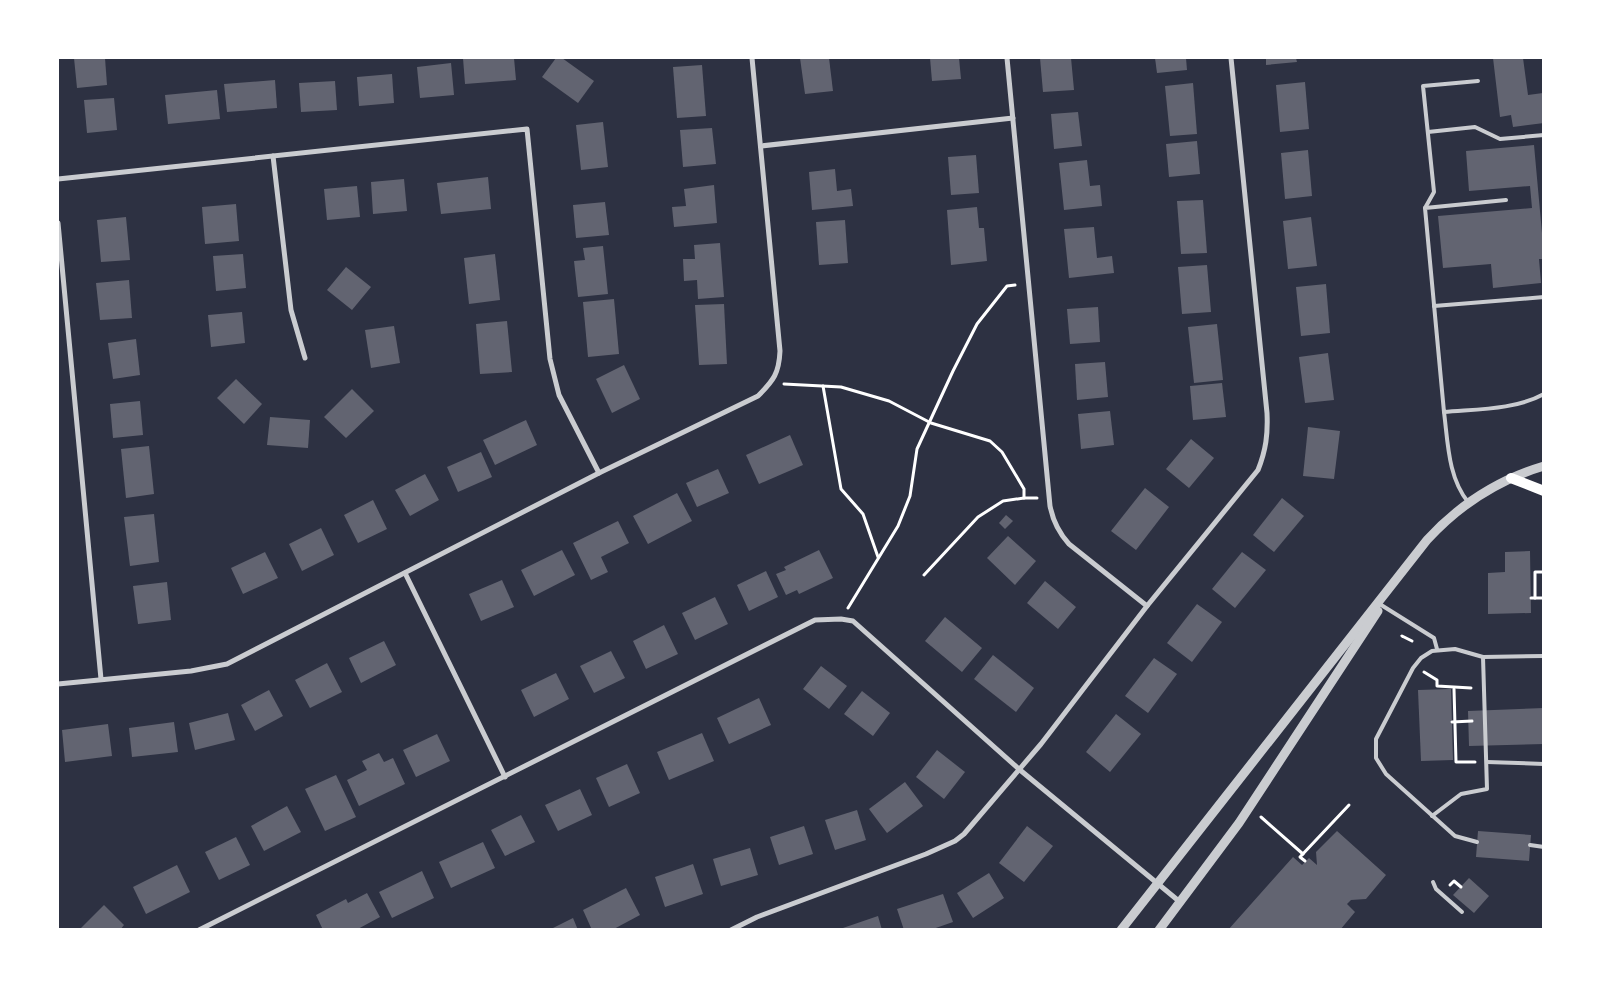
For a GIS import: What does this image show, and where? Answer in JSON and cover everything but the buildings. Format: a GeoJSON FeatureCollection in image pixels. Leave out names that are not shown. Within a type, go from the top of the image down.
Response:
{"type":"FeatureCollection","features":[{"type":"Feature","properties":{"kind":"main road"},"geometry":{"type":"LineString","coordinates":[[1511,478],[1544,491]]}},
{"type":"Feature","properties":{"kind":"street"},"geometry":{"type":"LineString","coordinates":[[58,684],[192,671],[227,664],[599,473],[758,396],[770,384],[779,369],[780,351],[762,146],[752,58]]}},
{"type":"Feature","properties":{"kind":"street"},"geometry":{"type":"LineString","coordinates":[[1007,58],[1049,498],[1053,520],[1060,534],[1147,606]]}},
{"type":"Feature","properties":{"kind":"street"},"geometry":{"type":"LineString","coordinates":[[731,930],[758,917],[955,841],[964,834],[1020,770],[1147,606],[1258,470],[1265,452],[1268,433],[1231,58]]}},
{"type":"Feature","properties":{"kind":"street"},"geometry":{"type":"LineString","coordinates":[[762,146],[1013,118]]}},
{"type":"Feature","properties":{"kind":"street"},"geometry":{"type":"LineString","coordinates":[[58,179],[527,129],[550,359],[559,394],[599,473]]}},
{"type":"Feature","properties":{"kind":"street"},"geometry":{"type":"LineString","coordinates":[[273,156],[291,310],[305,358]]}},
{"type":"Feature","properties":{"kind":"street"},"geometry":{"type":"LineString","coordinates":[[58,223],[101,679]]}},
{"type":"Feature","properties":{"kind":"street"},"geometry":{"type":"LineString","coordinates":[[1159,930],[1239,823],[1379,604],[1416,552],[1437,529],[1468,502],[1511,478],[1544,466]]}},
{"type":"Feature","properties":{"kind":"street"},"geometry":{"type":"LineString","coordinates":[[405,573],[506,777]]}},
{"type":"Feature","properties":{"kind":"street"},"geometry":{"type":"LineString","coordinates":[[1121,930],[1379,604]]}},
{"type":"Feature","properties":{"kind":"street"},"geometry":{"type":"LineString","coordinates":[[199,930],[816,620],[841,619],[853,621],[1020,770],[1180,902]]}},
{"type":"Feature","properties":{"kind":"lane"},"geometry":{"type":"LineString","coordinates":[[1468,502],[1460,492],[1454,477],[1444,412],[1425,208],[1434,192],[1423,86],[1478,81]]}},
{"type":"Feature","properties":{"kind":"lane"},"geometry":{"type":"LineString","coordinates":[[1428,132],[1475,127],[1500,139],[1544,135]]}},
{"type":"Feature","properties":{"kind":"lane"},"geometry":{"type":"LineString","coordinates":[[1425,208],[1506,200]]}},
{"type":"Feature","properties":{"kind":"lane"},"geometry":{"type":"LineString","coordinates":[[1434,306],[1544,297]]}},
{"type":"Feature","properties":{"kind":"lane"},"geometry":{"type":"LineString","coordinates":[[1444,412],[1526,402],[1544,394]]}},
{"type":"Feature","properties":{"kind":"lane"},"geometry":{"type":"LineString","coordinates":[[1379,604],[1434,638],[1437,650]]}},
{"type":"Feature","properties":{"kind":"lane"},"geometry":{"type":"LineString","coordinates":[[1477,842],[1455,836],[1382,770],[1376,758],[1374,746],[1379,731],[1416,663],[1427,653],[1437,650],[1455,649],[1483,657],[1544,656]]}},
{"type":"Feature","properties":{"kind":"lane"},"geometry":{"type":"LineString","coordinates":[[1432,816],[1461,794],[1487,789],[1483,657]]}},
{"type":"Feature","properties":{"kind":"lane"},"geometry":{"type":"LineString","coordinates":[[1487,762],[1544,764]]}},
{"type":"Feature","properties":{"kind":"lane"},"geometry":{"type":"LineString","coordinates":[[1530,846],[1544,847]]}},
{"type":"Feature","properties":{"kind":"lane"},"geometry":{"type":"LineString","coordinates":[[1433,882],[1436,889],[1462,912]]}},
{"type":"Feature","properties":{"kind":"path"},"geometry":{"type":"LineString","coordinates":[[841,619],[898,526],[910,496],[917,449],[977,324],[1007,286],[1028,282]]}},
{"type":"Feature","properties":{"kind":"path"},"geometry":{"type":"LineString","coordinates":[[770,384],[823,385],[841,388],[889,401],[931,423],[990,441],[1002,452],[1011,466],[1024,489],[1024,498]]}},
{"type":"Feature","properties":{"kind":"path"},"geometry":{"type":"LineString","coordinates":[[823,385],[841,489],[863,514],[878,558]]}},
{"type":"Feature","properties":{"kind":"path"},"geometry":{"type":"LineString","coordinates":[[924,575],[978,517],[1002,501],[1024,498],[1049,498]]}},
{"type":"Feature","properties":{"kind":"path"},"geometry":{"type":"LineString","coordinates":[[1544,572],[1535,572],[1533,598],[1544,598]]}},
{"type":"Feature","properties":{"kind":"path"},"geometry":{"type":"LineString","coordinates":[[1424,672],[1437,680],[1437,686],[1451,686],[1454,689],[1484,688]]}},
{"type":"Feature","properties":{"kind":"path"},"geometry":{"type":"LineString","coordinates":[[1454,689],[1453,722],[1456,762],[1487,762]]}},
{"type":"Feature","properties":{"kind":"path"},"geometry":{"type":"LineString","coordinates":[[1453,722],[1485,721]]}},
{"type":"Feature","properties":{"kind":"path"},"geometry":{"type":"LineString","coordinates":[[1305,862],[1300,857],[1349,805]]}},
{"type":"Feature","properties":{"kind":"path"},"geometry":{"type":"LineString","coordinates":[[1260,817],[1303,854]]}}]}
